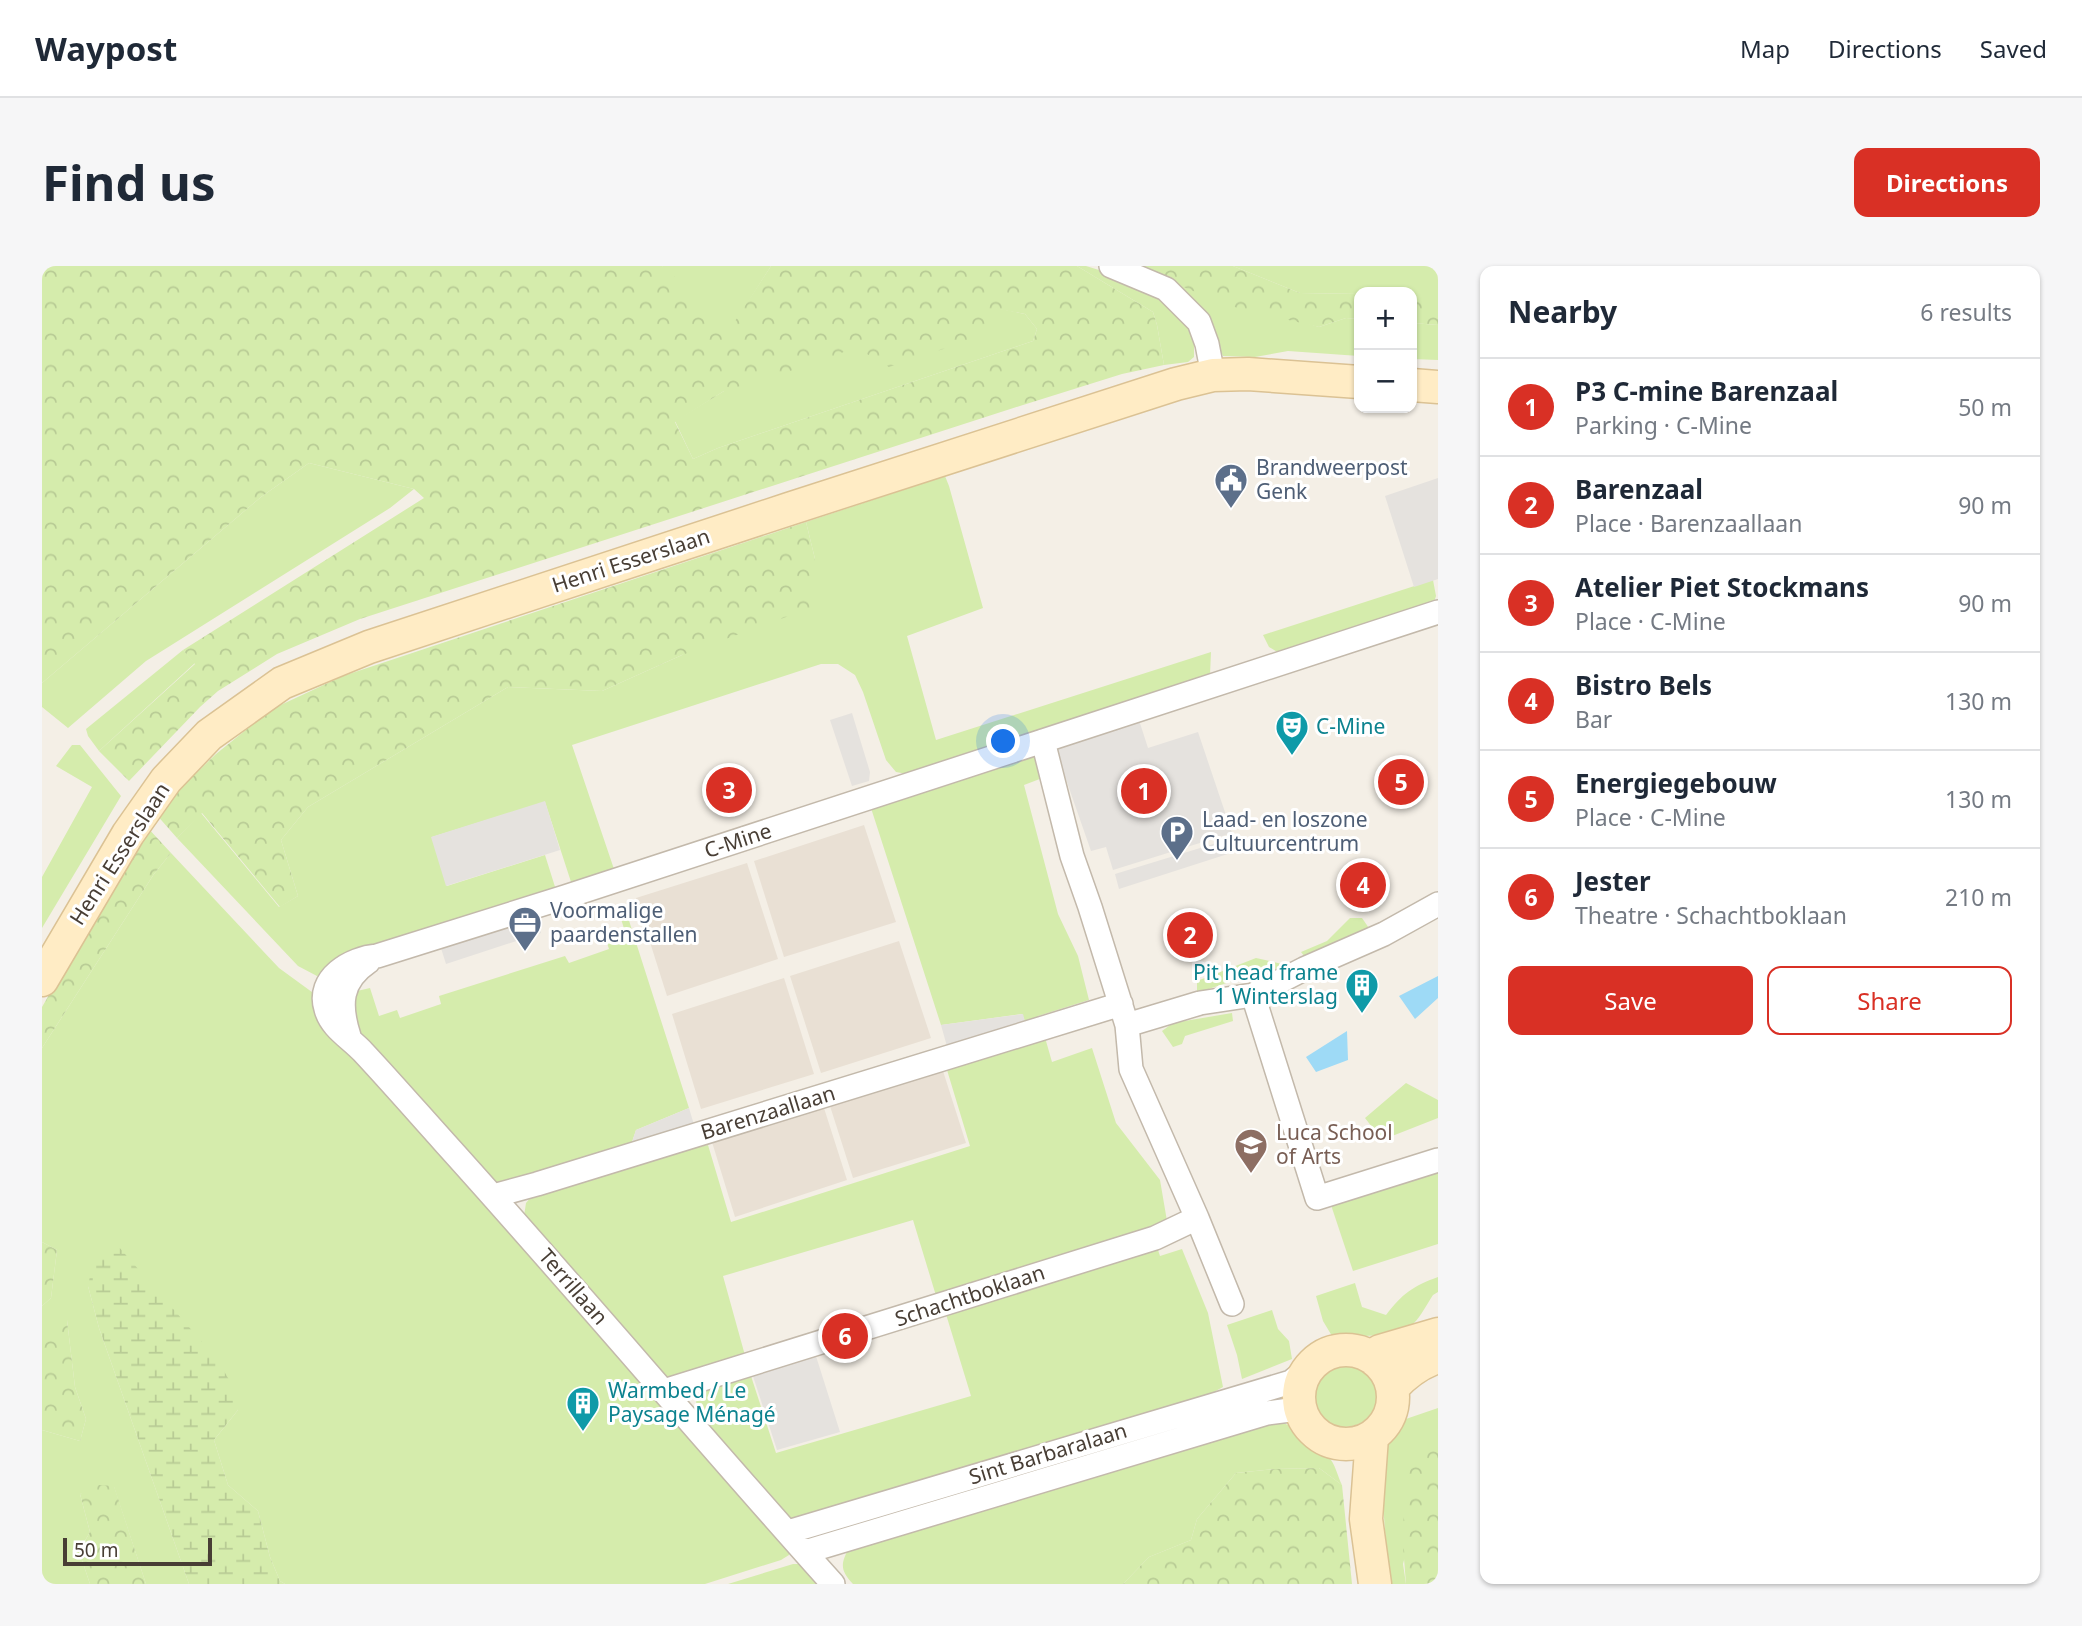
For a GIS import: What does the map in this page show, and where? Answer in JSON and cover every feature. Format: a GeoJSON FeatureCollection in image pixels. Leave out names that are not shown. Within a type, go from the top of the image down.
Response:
{"type":"FeatureCollection","features":[{"type":"Feature","properties":{"kind":"street"},"geometry":{"type":"LineString","coordinates":[[1111,266],[1166,289],[1199,322],[1207,344],[1213,376]]}},
{"type":"Feature","properties":{"kind":"street","name":"Henri Esserslaan"},"geometry":{"type":"LineString","coordinates":[[42,980],[128,834],[166,780],[209,735],[282,683],[369,647],[1176,384],[1213,376],[1248,374],[1354,382]]}},
{"type":"Feature","properties":{"kind":"street"},"geometry":{"type":"LineString","coordinates":[[1417,385],[1438,387]]}},
{"type":"Feature","properties":{"kind":"street","name":"C-Mine"},"geometry":{"type":"LineString","coordinates":[[326,988],[334,974],[345,965],[366,957],[377,956],[565,897],[1438,612]]}},
{"type":"Feature","properties":{"kind":"street"},"geometry":{"type":"LineString","coordinates":[[1043,741],[1072,856],[1124,1014],[1131,1069],[1232,1304]]}},
{"type":"Feature","properties":{"kind":"street","name":"Barenzaallaan"},"geometry":{"type":"LineString","coordinates":[[500,1205],[537,1184],[1042,1028],[1252,995],[1384,934],[1438,904]]}},
{"type":"Feature","properties":{"kind":"street"},"geometry":{"type":"LineString","coordinates":[[349,1039],[342,1007],[349,980],[358,969],[377,956]]}},
{"type":"Feature","properties":{"kind":"street","name":"Terrillaan"},"geometry":{"type":"LineString","coordinates":[[326,988],[325,1006],[332,1024],[349,1039],[500,1205],[833,1584]]}},
{"type":"Feature","properties":{"kind":"street"},"geometry":{"type":"LineString","coordinates":[[1252,995],[1317,1198],[1438,1160]]}},
{"type":"Feature","properties":{"kind":"street","name":"Schachtboklaan"},"geometry":{"type":"LineString","coordinates":[[664,1391],[1155,1238],[1197,1218]]}},
{"type":"Feature","properties":{"kind":"street"},"geometry":{"type":"LineString","coordinates":[[1371,1357],[1380,1351],[1438,1334]]}},
{"type":"Feature","properties":{"kind":"street"},"geometry":{"type":"LineString","coordinates":[[1332,1442],[1347,1444],[1364,1441],[1385,1424],[1390,1416],[1393,1387],[1379,1362],[1365,1353],[1346,1349],[1320,1357],[1306,1370],[1298,1399],[1301,1413],[1308,1425],[1317,1434],[1332,1442],[1342,1453],[1366,1519]]}},
{"type":"Feature","properties":{"kind":"street"},"geometry":{"type":"LineString","coordinates":[[1393,1387],[1422,1362],[1438,1357]]}},
{"type":"Feature","properties":{"kind":"street","name":"Sint Barbaralaan"},"geometry":{"type":"LineString","coordinates":[[788,1532],[1291,1382],[1306,1370]]}},
{"type":"Feature","properties":{"kind":"street"},"geometry":{"type":"LineString","coordinates":[[680,1409],[705,1380]]}},
{"type":"Feature","properties":{"kind":"street","name":"Sint Barbaralaan"},"geometry":{"type":"LineString","coordinates":[[805,1552],[1267,1413],[1290,1410],[1301,1413]]}},
{"type":"Feature","properties":{"kind":"street"},"geometry":{"type":"LineString","coordinates":[[1371,1437],[1366,1519],[1375,1584]]}},
{"type":"Feature","properties":{"kind":"shaded area"},"geometry":{"type":"Polygon","coordinates":[[[1438,478],[1438,579],[1414,587],[1385,496],[1438,478]]]}},
{"type":"Feature","properties":{"kind":"shaded area"},"geometry":{"type":"Polygon","coordinates":[[[852,713],[870,772],[869,781],[852,786],[830,720],[852,713]]]}},
{"type":"Feature","properties":{"kind":"shaded area"},"geometry":{"type":"Polygon","coordinates":[[[1138,717],[1148,748],[1198,732],[1232,833],[1113,870],[1106,847],[1091,851],[1054,745],[1138,717]]]}},
{"type":"Feature","properties":{"kind":"shaded area"},"geometry":{"type":"Polygon","coordinates":[[[545,801],[560,850],[446,886],[431,837],[545,801]]]}},
{"type":"Feature","properties":{"kind":"shaded area"},"geometry":{"type":"Polygon","coordinates":[[[864,825],[896,922],[784,957],[754,861],[864,825]]]}},
{"type":"Feature","properties":{"kind":"shaded area","name":"Laad- en loszone Cultuurcentrum"},"geometry":{"type":"Polygon","coordinates":[[[1233,838],[1237,851],[1119,889],[1115,874],[1233,838]]]}},
{"type":"Feature","properties":{"kind":"shaded area"},"geometry":{"type":"Polygon","coordinates":[[[747,863],[778,959],[667,996],[636,898],[747,863]]]}},
{"type":"Feature","properties":{"kind":"shaded area"},"geometry":{"type":"Polygon","coordinates":[[[535,915],[541,933],[446,964],[440,945],[535,915]]]}},
{"type":"Feature","properties":{"kind":"shaded area"},"geometry":{"type":"Polygon","coordinates":[[[899,941],[931,1038],[821,1073],[790,976],[899,941]]]}},
{"type":"Feature","properties":{"kind":"shaded area"},"geometry":{"type":"Polygon","coordinates":[[[784,978],[814,1074],[701,1109],[672,1014],[784,978]]]}},
{"type":"Feature","properties":{"kind":"shaded area"},"geometry":{"type":"Polygon","coordinates":[[[1023,1014],[1026,1025],[948,1050],[941,1025],[1023,1014]]]}},
{"type":"Feature","properties":{"kind":"shaded area"},"geometry":{"type":"Polygon","coordinates":[[[943,1071],[966,1143],[853,1178],[830,1106],[943,1071]]]}},
{"type":"Feature","properties":{"kind":"shaded area"},"geometry":{"type":"Polygon","coordinates":[[[689,1108],[695,1128],[630,1148],[636,1130],[689,1108]]]}},
{"type":"Feature","properties":{"kind":"shaded area"},"geometry":{"type":"Polygon","coordinates":[[[824,1108],[847,1180],[735,1217],[712,1142],[824,1108]]]}},
{"type":"Feature","properties":{"kind":"shaded area"},"geometry":{"type":"Polygon","coordinates":[[[815,1353],[840,1432],[777,1450],[752,1373],[815,1353]]]}},
{"type":"Feature","properties":{"kind":"green space"},"geometry":{"type":"Polygon","coordinates":[[[42,266],[662,266],[733,335],[735,321],[771,266],[1077,266],[1153,312],[1164,365],[1122,374],[1023,405],[360,619],[277,654],[218,691],[129,781],[99,751],[195,664],[183,650],[424,498],[414,489],[309,463],[261,497],[42,683],[42,266]],[[992,308],[1001,330],[889,367],[855,347],[823,361],[724,391],[675,422],[693,459],[718,448],[1033,341],[1037,329],[1025,314],[992,308]]]}},
{"type":"Feature","properties":{"kind":"green space"},"geometry":{"type":"Polygon","coordinates":[[[662,266],[771,266],[736,321],[991,307],[1025,314],[1037,329],[1033,341],[718,448],[693,459],[675,421],[724,391],[662,266]]]}},
{"type":"Feature","properties":{"kind":"green space"},"geometry":{"type":"Polygon","coordinates":[[[1077,266],[1099,270],[1160,296],[1188,325],[1194,340],[1194,357],[1188,362],[1164,365],[1153,312],[1077,266]]]}},
{"type":"Feature","properties":{"kind":"green space"},"geometry":{"type":"Polygon","coordinates":[[[1138,266],[1233,266],[1300,293],[1354,294],[1354,319],[1346,318],[1319,327],[1240,309],[1138,266]]]}},
{"type":"Feature","properties":{"kind":"green space"},"geometry":{"type":"Polygon","coordinates":[[[1233,266],[1438,266],[1438,296],[1417,296],[1417,287],[1354,287],[1354,294],[1300,293],[1233,266]]]}},
{"type":"Feature","properties":{"kind":"green space"},"geometry":{"type":"Polygon","coordinates":[[[1175,283],[1319,327],[1346,318],[1354,319],[1354,356],[1288,351],[1255,357],[1223,356],[1198,305],[1175,283]]]}},
{"type":"Feature","properties":{"kind":"green space"},"geometry":{"type":"Polygon","coordinates":[[[1417,296],[1438,296],[1438,325],[1417,323],[1417,296]]]}},
{"type":"Feature","properties":{"kind":"green space"},"geometry":{"type":"Polygon","coordinates":[[[1417,323],[1438,325],[1438,360],[1417,359],[1417,323]]]}},
{"type":"Feature","properties":{"kind":"green space"},"geometry":{"type":"Polygon","coordinates":[[[309,463],[414,489],[390,508],[146,661],[68,728],[42,707],[42,683],[261,497],[309,463]]]}},
{"type":"Feature","properties":{"kind":"green space"},"geometry":{"type":"Polygon","coordinates":[[[945,476],[983,608],[907,636],[936,740],[1211,652],[1210,675],[907,774],[896,772],[886,760],[855,675],[838,664],[821,664],[572,745],[615,872],[572,885],[545,802],[432,837],[447,886],[545,855],[556,890],[317,976],[298,966],[177,838],[201,813],[279,907],[298,896],[281,840],[308,807],[508,687],[602,691],[682,655],[815,559],[806,522],[945,476]]]}},
{"type":"Feature","properties":{"kind":"green space"},"geometry":{"type":"Polygon","coordinates":[[[806,522],[815,559],[811,608],[682,655],[602,691],[508,687],[308,807],[281,840],[298,896],[280,907],[202,813],[177,838],[155,813],[216,754],[272,709],[343,676],[806,522]]]}},
{"type":"Feature","properties":{"kind":"green space"},"geometry":{"type":"Polygon","coordinates":[[[1433,580],[1436,596],[1433,605],[1279,653],[1269,647],[1263,635],[1433,580]]]}},
{"type":"Feature","properties":{"kind":"green space"},"geometry":{"type":"Polygon","coordinates":[[[183,650],[195,663],[99,751],[86,729],[183,650]]]}},
{"type":"Feature","properties":{"kind":"green space"},"geometry":{"type":"Polygon","coordinates":[[[72,745],[80,745],[121,796],[42,928],[42,877],[92,787],[56,766],[72,745]]]}},
{"type":"Feature","properties":{"kind":"green space"},"geometry":{"type":"Polygon","coordinates":[[[1038,750],[1045,777],[1024,785],[1058,914],[1078,956],[1089,1000],[1038,1016],[1039,1021],[1026,1025],[1022,1014],[941,1025],[870,805],[1038,750]]]}},
{"type":"Feature","properties":{"kind":"green space"},"geometry":{"type":"Polygon","coordinates":[[[147,827],[171,853],[154,874],[42,1048],[42,1007],[147,827]]]}},
{"type":"Feature","properties":{"kind":"green space"},"geometry":{"type":"Polygon","coordinates":[[[171,853],[279,968],[316,995],[790,1548],[789,1555],[781,1560],[705,1584],[285,1584],[280,1581],[270,1557],[258,1511],[228,1485],[214,1440],[238,1410],[88,1286],[99,1328],[189,1584],[146,1584],[114,1487],[80,1494],[90,1532],[79,1551],[90,1584],[42,1584],[42,1430],[80,1441],[86,1419],[75,1387],[67,1320],[42,1320],[42,1306],[51,1298],[57,1250],[42,1242],[42,1048],[154,874],[171,853]]]}},
{"type":"Feature","properties":{"kind":"green space"},"geometry":{"type":"Polygon","coordinates":[[[624,905],[689,1108],[636,1130],[630,1148],[510,1186],[489,1182],[361,1036],[348,1008],[357,991],[370,988],[379,1016],[397,1010],[400,1018],[441,1004],[439,996],[565,956],[569,963],[609,949],[607,943],[626,935],[618,909],[624,905]]]}},
{"type":"Feature","properties":{"kind":"green space"},"geometry":{"type":"Polygon","coordinates":[[[1350,918],[1362,918],[1373,934],[1308,961],[1301,952],[1327,941],[1350,918]]]}},
{"type":"Feature","properties":{"kind":"green space"},"geometry":{"type":"Polygon","coordinates":[[[1256,958],[1296,967],[1284,975],[1241,978],[1197,993],[1197,981],[1256,958]]]}},
{"type":"Feature","properties":{"kind":"green space"},"geometry":{"type":"Polygon","coordinates":[[[1232,1013],[1233,1021],[1185,1036],[1182,1044],[1173,1047],[1162,1031],[1173,1023],[1232,1013]]]}},
{"type":"Feature","properties":{"kind":"green space"},"geometry":{"type":"Polygon","coordinates":[[[1044,1034],[1052,1062],[1092,1048],[1116,1123],[1160,1180],[1167,1221],[1108,1240],[1109,1245],[937,1299],[913,1220],[723,1276],[746,1359],[676,1380],[666,1378],[524,1216],[526,1203],[536,1191],[698,1143],[699,1147],[708,1145],[731,1222],[970,1146],[947,1070],[954,1068],[953,1064],[1044,1034]]]}},
{"type":"Feature","properties":{"kind":"green space"},"geometry":{"type":"Polygon","coordinates":[[[1406,1083],[1438,1100],[1438,1118],[1382,1140],[1365,1118],[1406,1083]]]}},
{"type":"Feature","properties":{"kind":"green space"},"geometry":{"type":"Polygon","coordinates":[[[1438,1167],[1438,1244],[1353,1271],[1330,1202],[1438,1167]]]}},
{"type":"Feature","properties":{"kind":"green space"},"geometry":{"type":"Polygon","coordinates":[[[42,1242],[57,1250],[51,1298],[42,1306],[42,1242]]]}},
{"type":"Feature","properties":{"kind":"green space"},"geometry":{"type":"Polygon","coordinates":[[[118,1246],[217,1359],[232,1385],[238,1410],[214,1440],[228,1485],[258,1511],[270,1557],[280,1581],[285,1584],[189,1584],[99,1328],[88,1286],[96,1247],[118,1246]]]}},
{"type":"Feature","properties":{"kind":"green space"},"geometry":{"type":"Polygon","coordinates":[[[1157,1247],[1160,1256],[1182,1249],[1208,1313],[1223,1387],[1192,1404],[803,1522],[787,1517],[696,1409],[697,1399],[702,1393],[726,1382],[751,1376],[776,1453],[971,1396],[945,1311],[1157,1247]]]}},
{"type":"Feature","properties":{"kind":"green space"},"geometry":{"type":"Polygon","coordinates":[[[1438,1277],[1438,1292],[1433,1295],[1417,1320],[1406,1328],[1386,1334],[1332,1336],[1323,1321],[1316,1296],[1355,1283],[1362,1307],[1386,1315],[1397,1301],[1409,1292],[1438,1277]]]}},
{"type":"Feature","properties":{"kind":"green space"},"geometry":{"type":"Polygon","coordinates":[[[1272,1310],[1278,1329],[1289,1341],[1292,1359],[1242,1379],[1227,1325],[1272,1310]]]}},
{"type":"Feature","properties":{"kind":"green space"},"geometry":{"type":"Polygon","coordinates":[[[42,1320],[67,1320],[75,1387],[86,1419],[80,1441],[42,1430],[42,1320]]]}},
{"type":"Feature","properties":{"kind":"green space"},"geometry":{"type":"Polygon","coordinates":[[[1345,1363],[1363,1369],[1371,1377],[1377,1395],[1371,1413],[1363,1421],[1345,1427],[1327,1421],[1319,1413],[1313,1395],[1319,1377],[1327,1369],[1345,1363]]]}},
{"type":"Feature","properties":{"kind":"green space"},"geometry":{"type":"Polygon","coordinates":[[[1438,1408],[1438,1429],[1403,1564],[1406,1584],[1389,1584],[1381,1477],[1383,1448],[1400,1421],[1438,1408]]]}},
{"type":"Feature","properties":{"kind":"green space"},"geometry":{"type":"Polygon","coordinates":[[[1273,1422],[1289,1426],[1328,1457],[1342,1485],[1319,1468],[1236,1473],[1197,1519],[1191,1540],[1149,1557],[1123,1584],[853,1584],[845,1574],[843,1562],[850,1546],[1273,1422]]]}},
{"type":"Feature","properties":{"kind":"green space"},"geometry":{"type":"Polygon","coordinates":[[[1438,1429],[1438,1584],[1406,1584],[1402,1533],[1410,1466],[1427,1437],[1438,1429]]]}},
{"type":"Feature","properties":{"kind":"green space"},"geometry":{"type":"Polygon","coordinates":[[[1319,1468],[1342,1485],[1352,1584],[1123,1584],[1149,1557],[1191,1540],[1197,1519],[1236,1473],[1319,1468]]]}},
{"type":"Feature","properties":{"kind":"green space"},"geometry":{"type":"Polygon","coordinates":[[[99,1485],[114,1486],[146,1584],[90,1584],[79,1551],[90,1532],[80,1494],[99,1485]]]}},
{"type":"Feature","properties":{"kind":"green space"},"geometry":{"type":"Polygon","coordinates":[[[793,1564],[803,1564],[820,1584],[728,1584],[793,1564]]]}},
{"type":"Feature","properties":{"kind":"water"},"geometry":{"type":"Polygon","coordinates":[[[1438,976],[1438,998],[1415,1019],[1399,996],[1438,976]]]}},
{"type":"Feature","properties":{"kind":"water"},"geometry":{"type":"Polygon","coordinates":[[[1347,1031],[1348,1060],[1316,1072],[1306,1057],[1347,1031]]]}},
{"type":"Feature","properties":{"kind":"place","name":"Brandweerpost Genk"},"geometry":{"type":"Point","coordinates":[1231,510]}},
{"type":"Feature","properties":{"kind":"place","name":"C-Mine"},"geometry":{"type":"Point","coordinates":[1292,757]}},
{"type":"Feature","properties":{"kind":"place","name":"Energiegebouw"},"geometry":{"type":"Point","coordinates":[1401,782]}},
{"type":"Feature","properties":{"kind":"place","name":"Atelier Piet Stockmans"},"geometry":{"type":"Point","coordinates":[729,790]}},
{"type":"Feature","properties":{"kind":"place","name":"P3 C-mine Barenzaal"},"geometry":{"type":"Point","coordinates":[1144,791]}},
{"type":"Feature","properties":{"kind":"place","name":"Laad- en loszone Cultuurcentrum"},"geometry":{"type":"Point","coordinates":[1177,862]}},
{"type":"Feature","properties":{"kind":"place","name":"Bistro Bels"},"geometry":{"type":"Point","coordinates":[1363,885]}},
{"type":"Feature","properties":{"kind":"place","name":"Barenzaal"},"geometry":{"type":"Point","coordinates":[1190,935]}},
{"type":"Feature","properties":{"kind":"place","name":"Voormalige paardenstallen"},"geometry":{"type":"Point","coordinates":[525,953]}},
{"type":"Feature","properties":{"kind":"place","name":"Pit head frame 1 Winterslag"},"geometry":{"type":"Point","coordinates":[1362,1015]}},
{"type":"Feature","properties":{"kind":"place","name":"Luca School of Arts"},"geometry":{"type":"Point","coordinates":[1251,1175]}},
{"type":"Feature","properties":{"kind":"place","name":"Jester"},"geometry":{"type":"Point","coordinates":[845,1336]}},
{"type":"Feature","properties":{"kind":"place","name":"Warmbed / Le Paysage Ménagé"},"geometry":{"type":"Point","coordinates":[583,1433]}}]}
